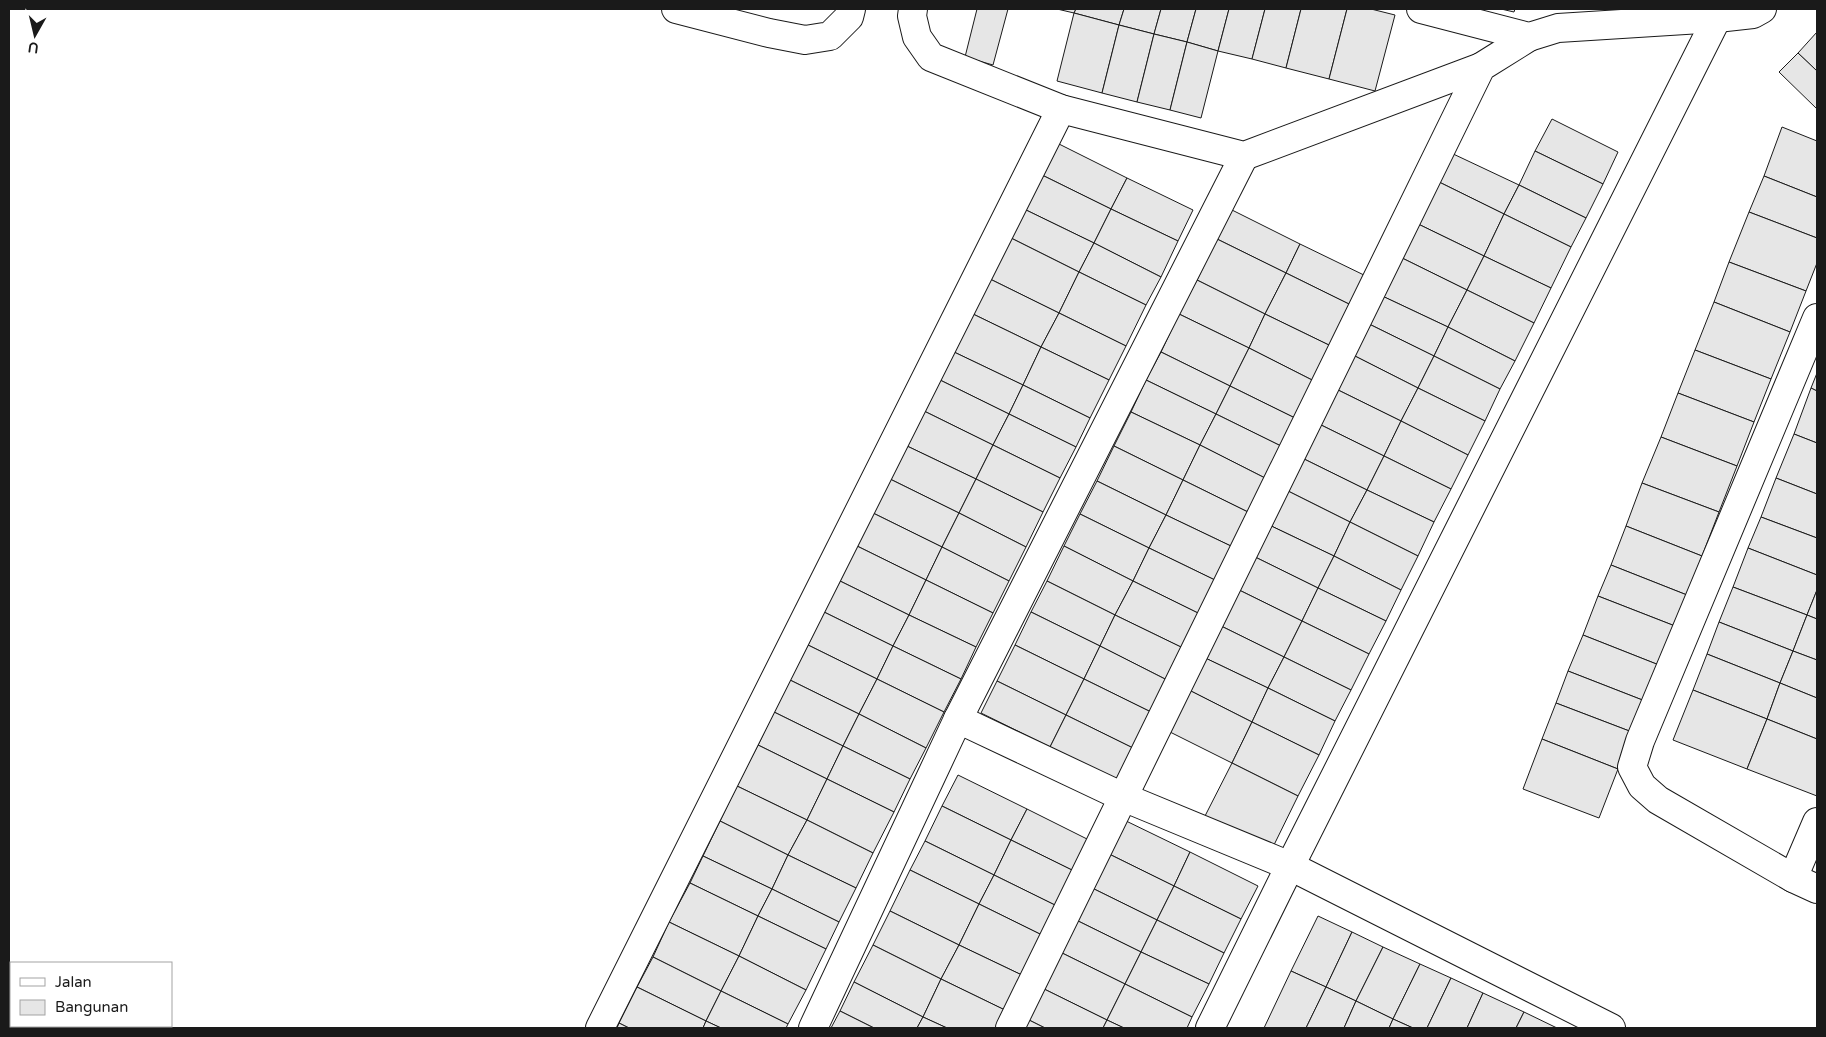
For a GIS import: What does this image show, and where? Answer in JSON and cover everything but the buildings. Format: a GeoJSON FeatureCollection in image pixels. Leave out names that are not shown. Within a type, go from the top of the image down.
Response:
{"type":"FeatureCollection","features":[{"type":"Feature","properties":{"kind":"street"},"geometry":{"type":"LineString","coordinates":[[676,9],[768,33],[805,40],[830,36],[849,17],[851,9]]}},
{"type":"Feature","properties":{"kind":"street"},"geometry":{"type":"LineString","coordinates":[[913,9],[912,16],[917,37],[931,57],[1061,109],[1244,156],[1481,67],[1558,18],[1718,18],[1756,10]]}},
{"type":"Feature","properties":{"kind":"street"},"geometry":{"type":"LineString","coordinates":[[1422,9],[1529,37]]}},
{"type":"Feature","properties":{"kind":"street"},"geometry":{"type":"LineString","coordinates":[[1214,1027],[1290,866],[1718,18]]}},
{"type":"Feature","properties":{"kind":"street"},"geometry":{"type":"LineString","coordinates":[[1010,1028],[1481,67]]}},
{"type":"Feature","properties":{"kind":"street"},"geometry":{"type":"LineString","coordinates":[[600,1028],[1061,109]]}},
{"type":"Feature","properties":{"kind":"street"},"geometry":{"type":"LineString","coordinates":[[813,1028],[958,718],[1244,156]]}},
{"type":"Feature","properties":{"kind":"street"},"geometry":{"type":"LineString","coordinates":[[1817,318],[1640,741],[1632,767],[1642,786],[1658,800],[1793,878],[1817,889]]}},
{"type":"Feature","properties":{"kind":"street"},"geometry":{"type":"LineString","coordinates":[[958,718],[1123,797],[1290,866],[1611,1028]]}},
{"type":"Feature","properties":{"kind":"street"},"geometry":{"type":"LineString","coordinates":[[1793,878],[1817,822]]}}]}
